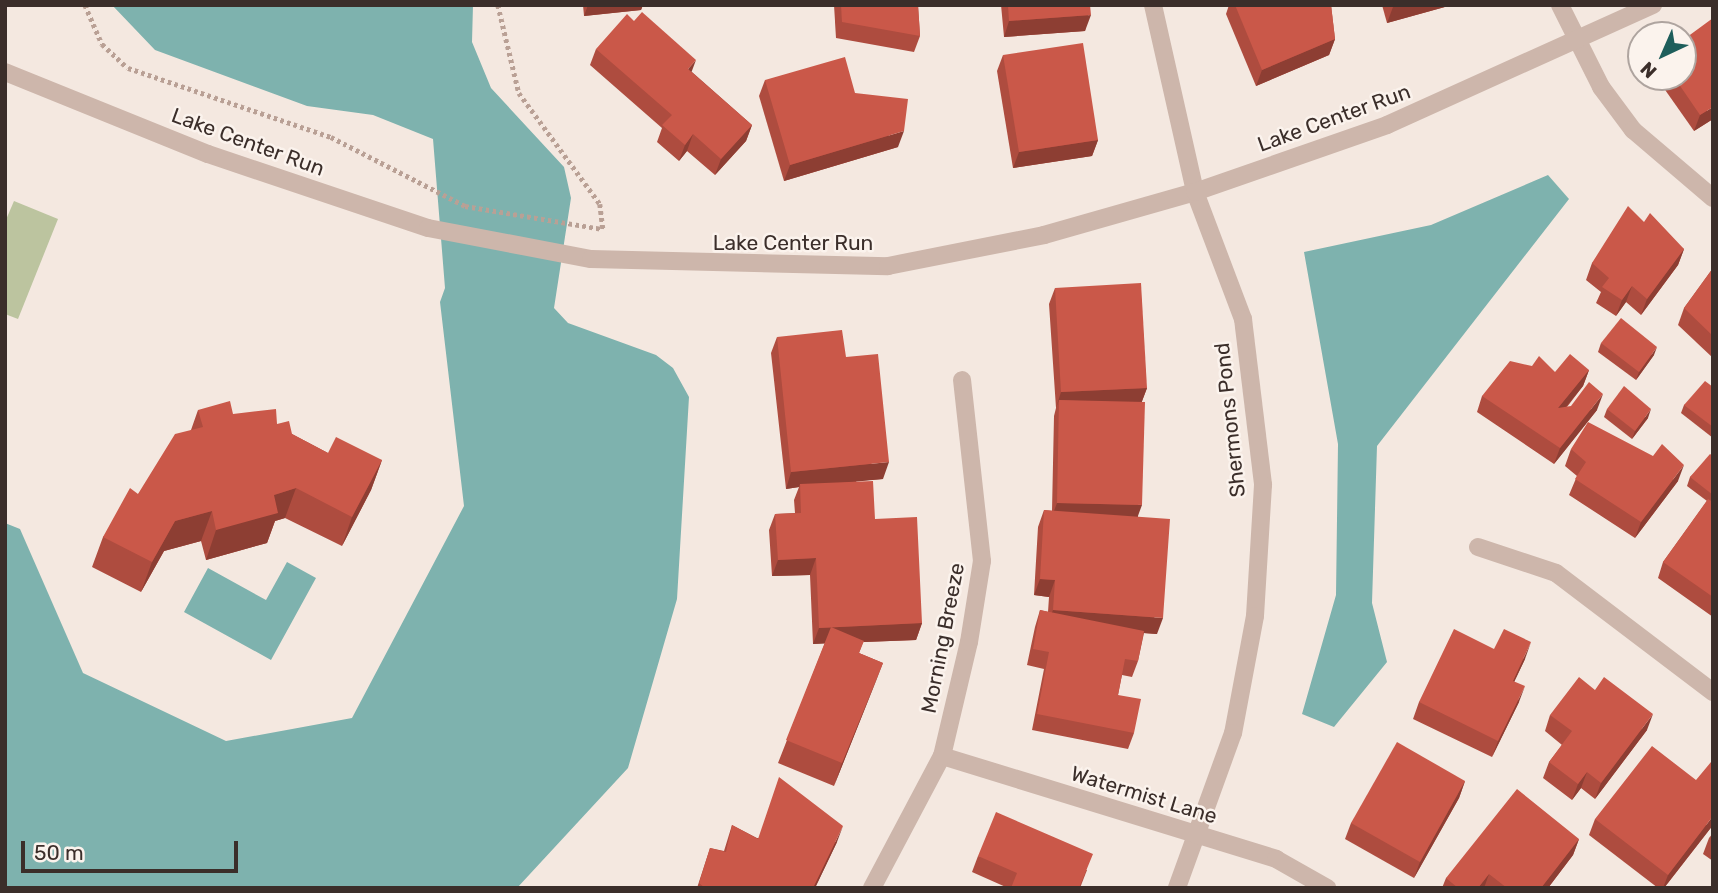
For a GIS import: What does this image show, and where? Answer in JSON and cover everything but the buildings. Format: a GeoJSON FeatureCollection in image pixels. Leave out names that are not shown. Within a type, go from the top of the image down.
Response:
{"type":"FeatureCollection","features":[{"type":"Feature","properties":{"kind":"street","name":"Shermons Pond"},"geometry":{"type":"LineString","coordinates":[[1153,5],[1195,192],[1243,319],[1263,485],[1255,615],[1238,707],[1177,888]]}},
{"type":"Feature","properties":{"kind":"street"},"geometry":{"type":"LineString","coordinates":[[1560,5],[1573,40],[1633,130],[1713,198]]}},
{"type":"Feature","properties":{"kind":"street","name":"Lake Center Run"},"geometry":{"type":"LineString","coordinates":[[5,72],[208,155],[428,228],[599,260],[888,266],[1044,235],[1195,192],[1387,125],[1653,5]]}},
{"type":"Feature","properties":{"kind":"street","name":"Morning Breeze"},"geometry":{"type":"LineString","coordinates":[[872,888],[942,757],[982,561],[962,380]]}},
{"type":"Feature","properties":{"kind":"street"},"geometry":{"type":"LineString","coordinates":[[1478,547],[1556,573],[1713,692]]}},
{"type":"Feature","properties":{"kind":"street","name":"Watermist Lane"},"geometry":{"type":"LineString","coordinates":[[942,757],[1276,859],[1327,888]]}},
{"type":"Feature","properties":{"kind":"path"},"geometry":{"type":"LineString","coordinates":[[85,5],[102,44],[128,68],[331,137],[465,206],[603,229]]}},
{"type":"Feature","properties":{"kind":"path"},"geometry":{"type":"LineString","coordinates":[[498,5],[519,93],[600,204],[603,229],[599,260]]}},
{"type":"Feature","properties":{"kind":"green space"},"geometry":{"type":"Polygon","coordinates":[[[14,201],[58,219],[18,319],[5,314],[5,222],[14,201]]]}},
{"type":"Feature","properties":{"kind":"water"},"geometry":{"type":"Polygon","coordinates":[[[112,5],[473,5],[472,42],[491,88],[564,167],[571,198],[554,308],[568,323],[656,355],[673,368],[689,397],[677,599],[628,768],[517,888],[5,888],[5,523],[20,529],[83,673],[226,741],[352,718],[464,506],[440,302],[445,288],[433,139],[373,115],[307,106],[155,50],[112,5]]]}},
{"type":"Feature","properties":{"kind":"water"},"geometry":{"type":"Polygon","coordinates":[[[1548,175],[1569,199],[1377,446],[1372,603],[1387,662],[1334,727],[1302,714],[1336,595],[1338,444],[1304,252],[1431,225],[1548,175]]]}},
{"type":"Feature","properties":{"kind":"water"},"geometry":{"type":"Polygon","coordinates":[[[287,562],[316,578],[271,660],[184,612],[208,568],[266,600],[287,562]]]}}]}
